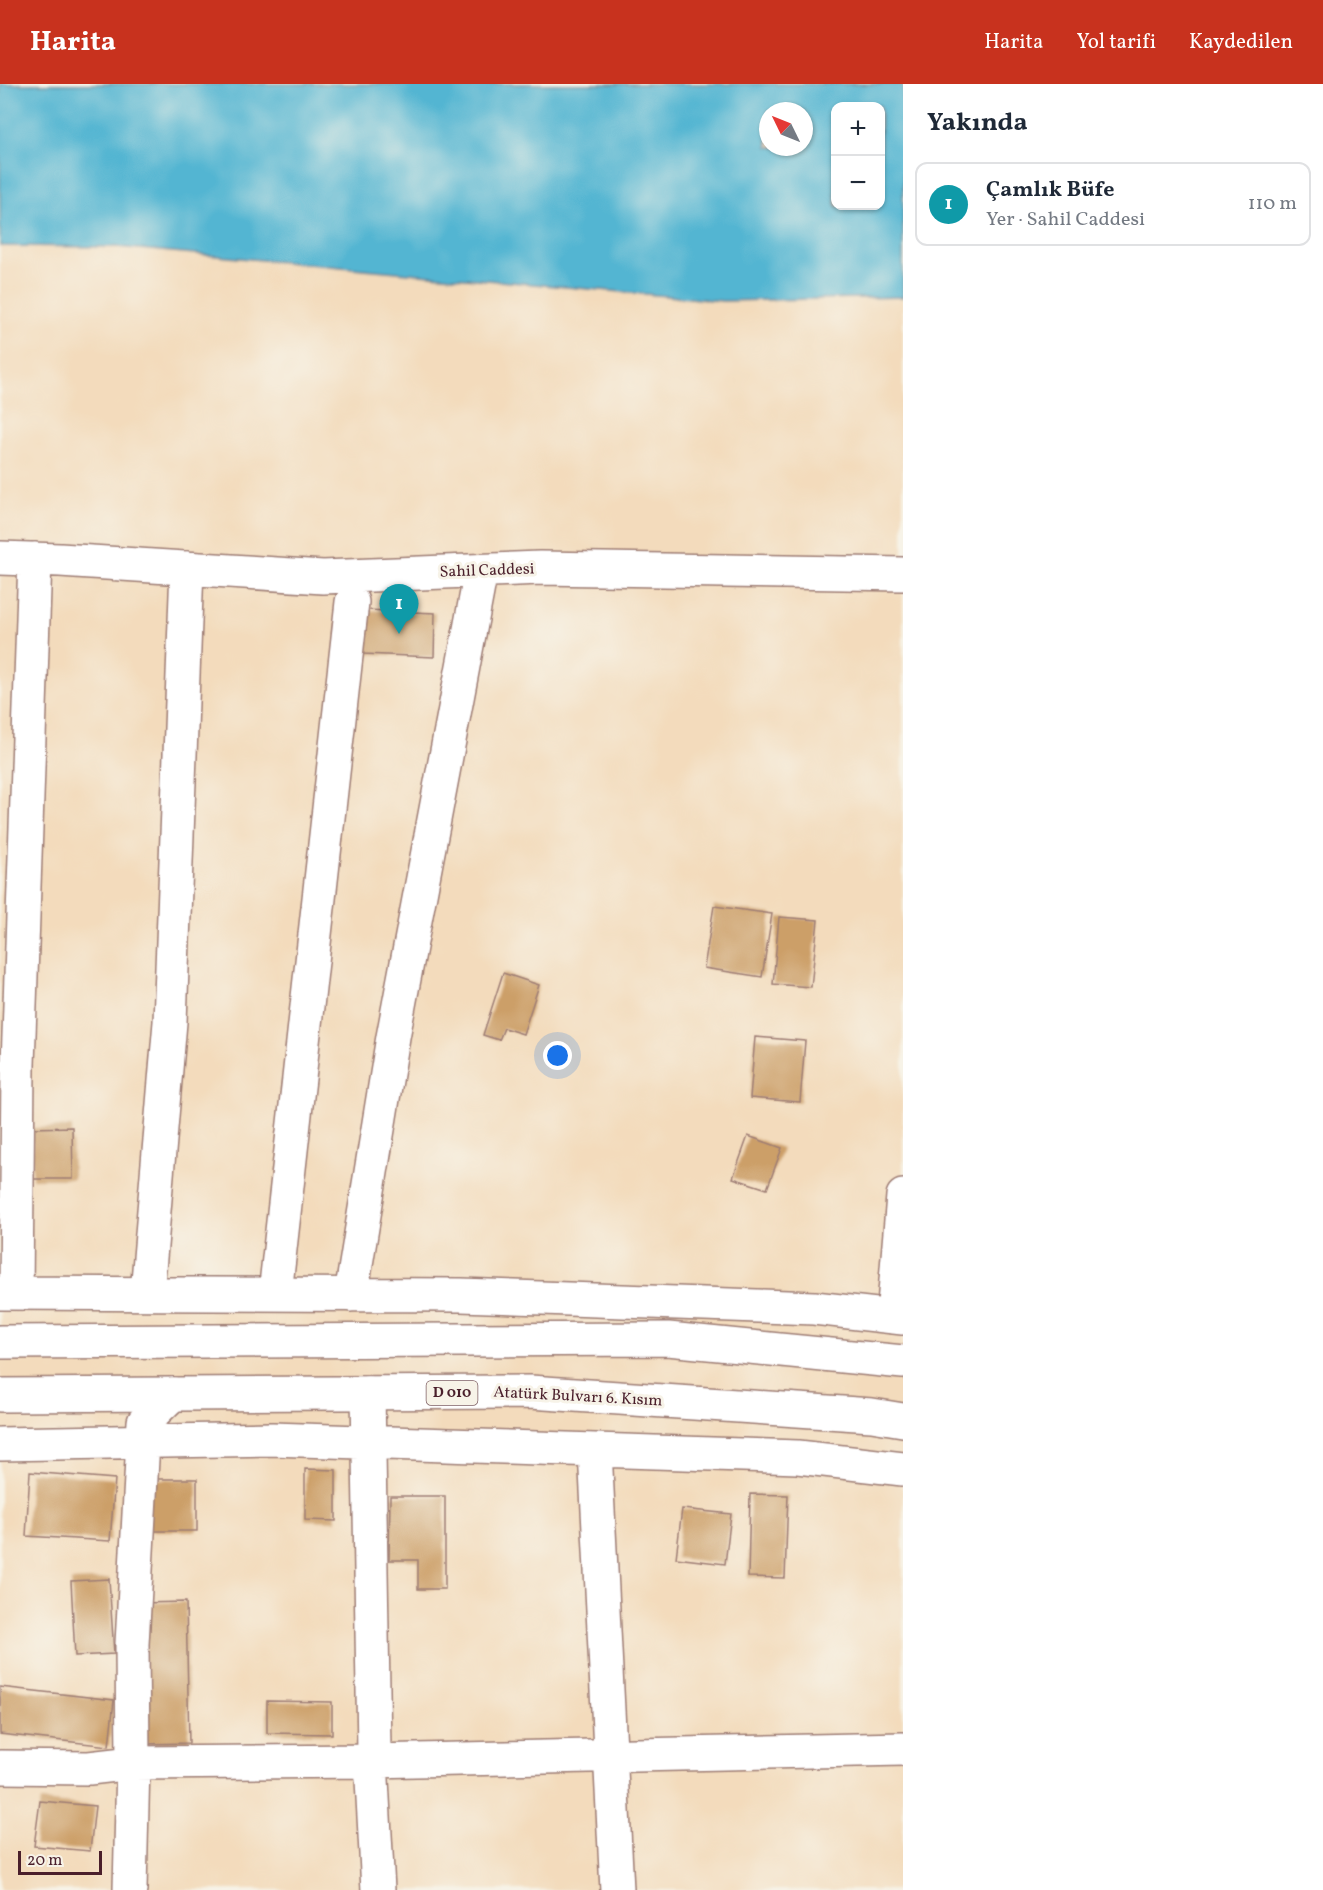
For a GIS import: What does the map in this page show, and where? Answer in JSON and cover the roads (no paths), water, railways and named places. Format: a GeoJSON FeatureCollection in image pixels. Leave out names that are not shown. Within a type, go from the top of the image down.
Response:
{"type":"FeatureCollection","features":[{"type":"Feature","properties":{"kind":"main road","name":"Sahil Caddesi"},"geometry":{"type":"LineString","coordinates":[[0,558],[323,577],[540,568],[903,574]]}},
{"type":"Feature","properties":{"kind":"main road"},"geometry":{"type":"LineString","coordinates":[[35,559],[8,1293],[461,1295],[814,1308],[898,1318],[903,1196]]}},
{"type":"Feature","properties":{"kind":"main road"},"geometry":{"type":"LineString","coordinates":[[147,1293],[170,1022],[187,568]]}},
{"type":"Feature","properties":{"kind":"main road"},"geometry":{"type":"LineString","coordinates":[[351,1295],[393,1037],[481,571]]}},
{"type":"Feature","properties":{"kind":"main road"},"geometry":{"type":"LineString","coordinates":[[275,1294],[352,602]]}},
{"type":"Feature","properties":{"kind":"main road"},"geometry":{"type":"LineString","coordinates":[[0,1342],[668,1339],[903,1362]]}},
{"type":"Feature","properties":{"kind":"main road","name":"Atatürk Bulvarı 6. Kısım"},"geometry":{"type":"LineString","coordinates":[[0,1395],[530,1392],[872,1415],[903,1420]]}},
{"type":"Feature","properties":{"kind":"main road"},"geometry":{"type":"LineString","coordinates":[[368,1393],[374,1750],[372,1761],[378,1890]]}},
{"type":"Feature","properties":{"kind":"main road"},"geometry":{"type":"LineString","coordinates":[[130,1890],[133,1763],[132,1644],[144,1422],[173,1394]]}},
{"type":"Feature","properties":{"kind":"main road"},"geometry":{"type":"LineString","coordinates":[[0,1444],[272,1439],[798,1457],[903,1469]]}},
{"type":"Feature","properties":{"kind":"main road"},"geometry":{"type":"LineString","coordinates":[[595,1450],[617,1890]]}},
{"type":"Feature","properties":{"kind":"main road"},"geometry":{"type":"LineString","coordinates":[[0,1767],[89,1768],[133,1763],[372,1761],[903,1749]]}},
{"type":"Feature","properties":{"kind":"water"},"geometry":{"type":"Polygon","coordinates":[[[0,84],[903,84],[903,297],[723,301],[117,247],[0,246],[0,84]]]}},
{"type":"Feature","properties":{"kind":"place","name":"Çamlık Büfe"},"geometry":{"type":"Point","coordinates":[399,634]}}]}
